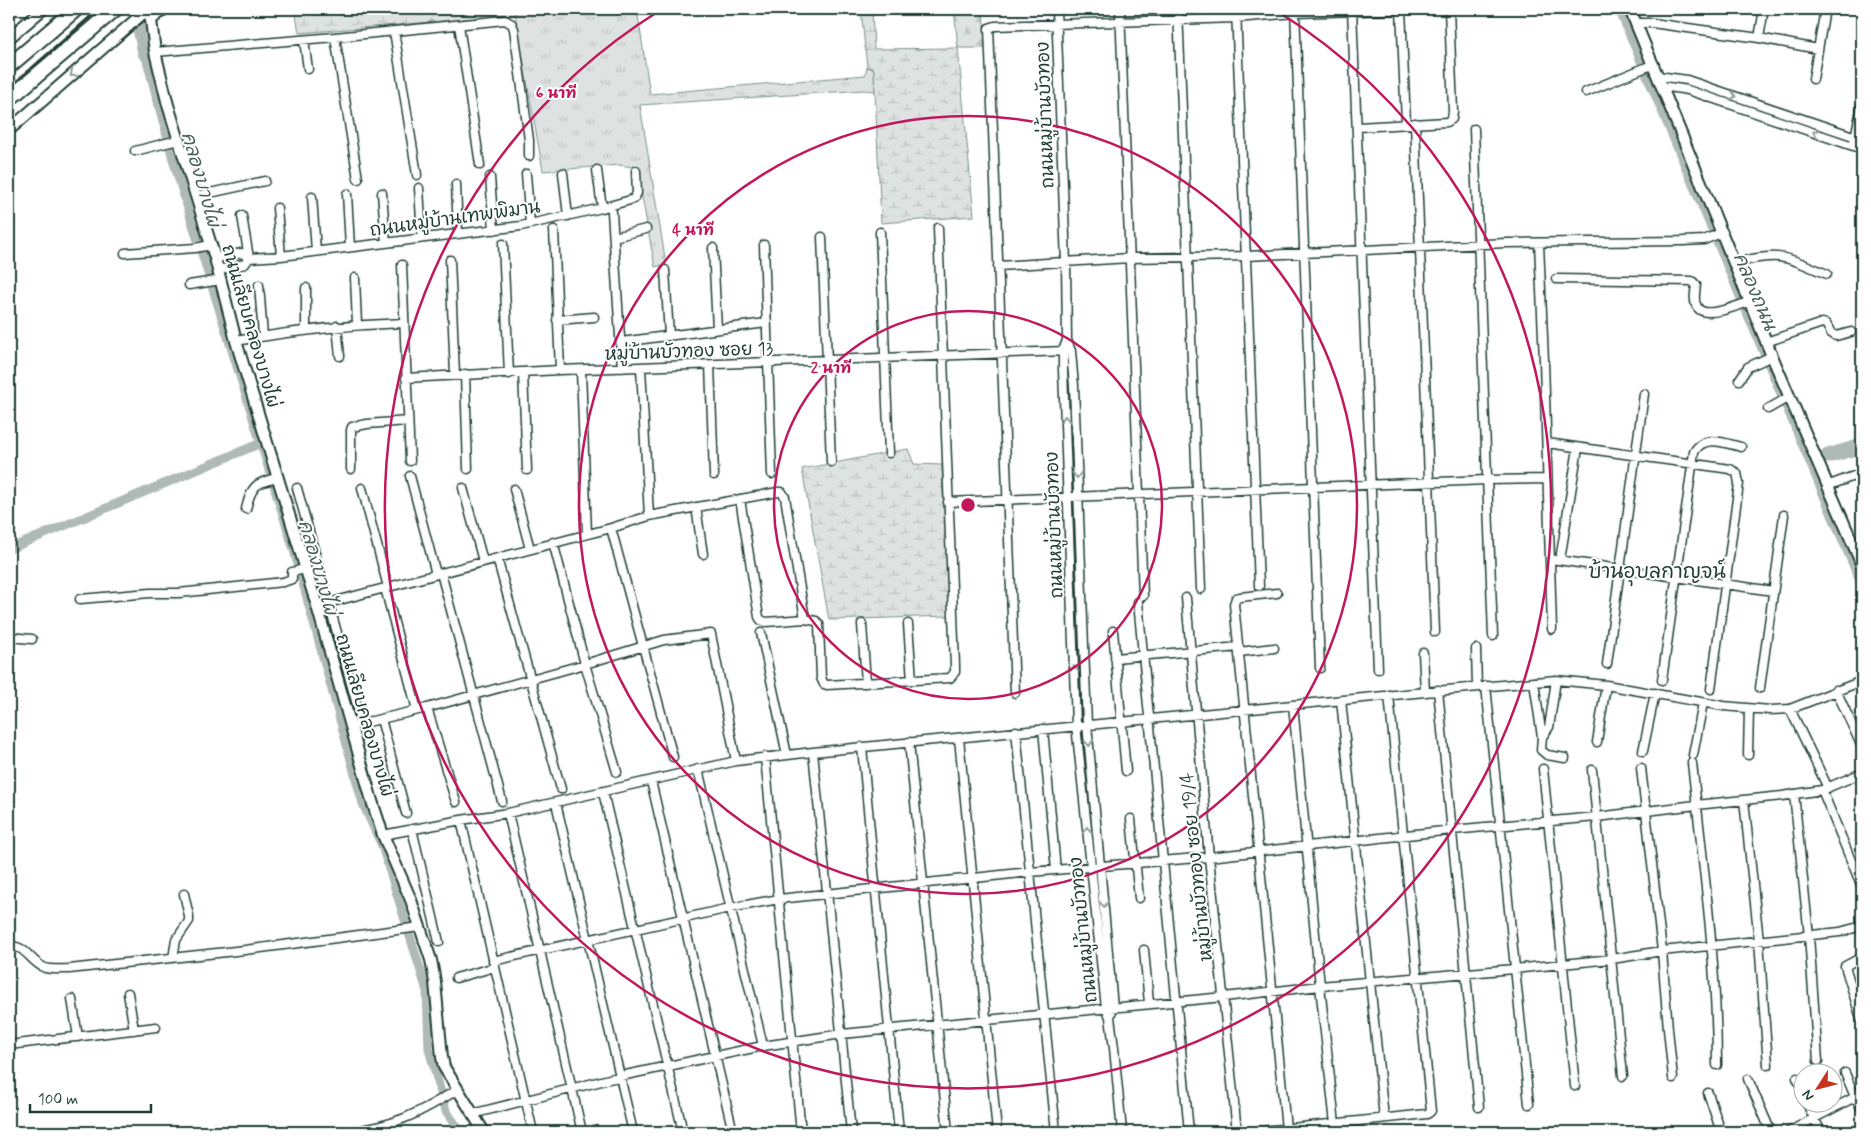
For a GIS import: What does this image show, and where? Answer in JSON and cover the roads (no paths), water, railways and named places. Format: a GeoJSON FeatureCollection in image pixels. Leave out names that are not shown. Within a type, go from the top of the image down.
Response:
{"type":"FeatureCollection","features":[{"type":"Feature","properties":{"kind":"highway"},"geometry":{"type":"LineString","coordinates":[[9,66],[76,9]]}},
{"type":"Feature","properties":{"kind":"highway"},"geometry":{"type":"LineString","coordinates":[[9,98],[115,9]]}},
{"type":"Feature","properties":{"kind":"street"},"geometry":{"type":"LineString","coordinates":[[9,38],[43,9]]}},
{"type":"Feature","properties":{"kind":"street"},"geometry":{"type":"LineString","coordinates":[[9,130],[148,9]]}},
{"type":"Feature","properties":{"kind":"street","name":"ถนนเลียบคลองบางไผ่"},"geometry":{"type":"LineString","coordinates":[[148,9],[155,52],[176,141],[196,196],[209,246],[215,258],[218,277],[276,478],[300,571],[317,606],[383,835],[411,900],[417,927],[431,960],[443,1062],[457,1090],[484,1132]]}},
{"type":"Feature","properties":{"kind":"street"},"geometry":{"type":"LineString","coordinates":[[151,20],[164,9]]}},
{"type":"Feature","properties":{"kind":"street","name":"ถนนหมู่บ้านบัวทอง"},"geometry":{"type":"LineString","coordinates":[[1056,9],[1066,262],[1068,497],[1076,725],[1122,1132]]}},
{"type":"Feature","properties":{"kind":"street"},"geometry":{"type":"LineString","coordinates":[[1120,9],[1143,656],[1189,1132]]}},
{"type":"Feature","properties":{"kind":"street"},"geometry":{"type":"LineString","coordinates":[[1178,9],[1200,589]]}},
{"type":"Feature","properties":{"kind":"street"},"geometry":{"type":"LineString","coordinates":[[1236,9],[1259,586]]}},
{"type":"Feature","properties":{"kind":"street"},"geometry":{"type":"LineString","coordinates":[[1015,693],[989,28],[995,26],[1057,23],[1236,18],[1295,11],[1424,9]]}},
{"type":"Feature","properties":{"kind":"street"},"geometry":{"type":"LineString","coordinates":[[1358,126],[1447,122],[1453,116],[1449,9]]}},
{"type":"Feature","properties":{"kind":"street"},"geometry":{"type":"LineString","coordinates":[[1630,9],[1650,66],[1660,81],[1720,233],[1735,263],[1748,302],[1766,342],[1770,357],[1787,398],[1862,566]]}},
{"type":"Feature","properties":{"kind":"street"},"geometry":{"type":"LineString","coordinates":[[1759,38],[1764,9]]}},
{"type":"Feature","properties":{"kind":"street"},"geometry":{"type":"LineString","coordinates":[[1813,79],[1825,9]]}},
{"type":"Feature","properties":{"kind":"street"},"geometry":{"type":"LineString","coordinates":[[1352,10],[1378,669]]}},
{"type":"Feature","properties":{"kind":"street"},"geometry":{"type":"LineString","coordinates":[[1401,10],[1406,123]]}},
{"type":"Feature","properties":{"kind":"street"},"geometry":{"type":"LineString","coordinates":[[1295,11],[1320,668]]}},
{"type":"Feature","properties":{"kind":"street"},"geometry":{"type":"LineString","coordinates":[[155,52],[304,40],[505,20],[512,24],[514,29],[529,140],[529,156]]}},
{"type":"Feature","properties":{"kind":"street"},"geometry":{"type":"LineString","coordinates":[[1636,23],[1652,23],[1759,38],[1818,49]]}},
{"type":"Feature","properties":{"kind":"street"},"geometry":{"type":"LineString","coordinates":[[459,25],[480,165]]}},
{"type":"Feature","properties":{"kind":"street"},"geometry":{"type":"LineString","coordinates":[[394,31],[417,175]]}},
{"type":"Feature","properties":{"kind":"street"},"geometry":{"type":"LineString","coordinates":[[335,37],[358,179]]}},
{"type":"Feature","properties":{"kind":"street"},"geometry":{"type":"LineString","coordinates":[[304,40],[308,69]]}},
{"type":"Feature","properties":{"kind":"street"},"geometry":{"type":"LineString","coordinates":[[1586,92],[1650,66]]}},
{"type":"Feature","properties":{"kind":"street"},"geometry":{"type":"LineString","coordinates":[[1660,81],[1687,80],[1862,149]]}},
{"type":"Feature","properties":{"kind":"street"},"geometry":{"type":"LineString","coordinates":[[1853,146],[1859,138],[1862,105]]}},
{"type":"Feature","properties":{"kind":"street"},"geometry":{"type":"LineString","coordinates":[[1774,114],[1859,138]]}},
{"type":"Feature","properties":{"kind":"street"},"geometry":{"type":"LineString","coordinates":[[1415,123],[1435,632]]}},
{"type":"Feature","properties":{"kind":"street"},"geometry":{"type":"LineString","coordinates":[[1474,129],[1493,636]]}},
{"type":"Feature","properties":{"kind":"street"},"geometry":{"type":"LineString","coordinates":[[135,151],[176,141]]}},
{"type":"Feature","properties":{"kind":"street"},"geometry":{"type":"LineString","coordinates":[[597,170],[602,208]]}},
{"type":"Feature","properties":{"kind":"street","name":"ถนนหมู่บ้านเทพพิมาน"},"geometry":{"type":"LineString","coordinates":[[215,258],[242,253],[249,258],[281,256],[530,224],[602,208],[636,197],[636,171]]}},
{"type":"Feature","properties":{"kind":"street"},"geometry":{"type":"LineString","coordinates":[[563,173],[568,216]]}},
{"type":"Feature","properties":{"kind":"street"},"geometry":{"type":"LineString","coordinates":[[526,174],[530,224]]}},
{"type":"Feature","properties":{"kind":"street"},"geometry":{"type":"LineString","coordinates":[[490,177],[494,230]]}},
{"type":"Feature","properties":{"kind":"street"},"geometry":{"type":"LineString","coordinates":[[196,196],[265,181]]}},
{"type":"Feature","properties":{"kind":"street"},"geometry":{"type":"LineString","coordinates":[[456,184],[458,234]]}},
{"type":"Feature","properties":{"kind":"street"},"geometry":{"type":"LineString","coordinates":[[419,188],[422,238]]}},
{"type":"Feature","properties":{"kind":"street"},"geometry":{"type":"LineString","coordinates":[[382,193],[386,243]]}},
{"type":"Feature","properties":{"kind":"street"},"geometry":{"type":"LineString","coordinates":[[347,194],[350,247]]}},
{"type":"Feature","properties":{"kind":"street"},"geometry":{"type":"LineString","coordinates":[[312,197],[316,251]]}},
{"type":"Feature","properties":{"kind":"street"},"geometry":{"type":"LineString","coordinates":[[276,208],[281,256]]}},
{"type":"Feature","properties":{"kind":"street"},"geometry":{"type":"LineString","coordinates":[[612,212],[622,368]]}},
{"type":"Feature","properties":{"kind":"street"},"geometry":{"type":"LineString","coordinates":[[242,216],[249,258]]}},
{"type":"Feature","properties":{"kind":"street"},"geometry":{"type":"LineString","coordinates":[[740,499],[759,617],[766,622],[816,620],[819,624],[821,678],[824,684],[827,686],[950,678],[955,672],[938,228]]}},
{"type":"Feature","properties":{"kind":"street"},"geometry":{"type":"LineString","coordinates":[[614,237],[646,229]]}},
{"type":"Feature","properties":{"kind":"street"},"geometry":{"type":"LineString","coordinates":[[554,230],[560,370]]}},
{"type":"Feature","properties":{"kind":"street"},"geometry":{"type":"LineString","coordinates":[[880,232],[889,453]]}},
{"type":"Feature","properties":{"kind":"street"},"geometry":{"type":"LineString","coordinates":[[998,266],[1130,258],[1246,256],[1478,245],[1704,240],[1720,233]]}},
{"type":"Feature","properties":{"kind":"street"},"geometry":{"type":"LineString","coordinates":[[822,237],[831,462]]}},
{"type":"Feature","properties":{"kind":"street"},"geometry":{"type":"LineString","coordinates":[[1539,243],[1552,629]]}},
{"type":"Feature","properties":{"kind":"street"},"geometry":{"type":"LineString","coordinates":[[503,244],[509,374]]}},
{"type":"Feature","properties":{"kind":"street"},"geometry":{"type":"LineString","coordinates":[[764,245],[772,474]]}},
{"type":"Feature","properties":{"kind":"street"},"geometry":{"type":"LineString","coordinates":[[125,253],[209,246]]}},
{"type":"Feature","properties":{"kind":"street"},"geometry":{"type":"LineString","coordinates":[[713,248],[717,328]]}},
{"type":"Feature","properties":{"kind":"street"},"geometry":{"type":"LineString","coordinates":[[1735,263],[1760,256],[1786,257],[1827,274]]}},
{"type":"Feature","properties":{"kind":"street","name":"ถนนหมู่บ้านเทพพิมาน"},"geometry":{"type":"LineString","coordinates":[[189,285],[202,283],[218,277],[245,264],[249,258]]}},
{"type":"Feature","properties":{"kind":"street"},"geometry":{"type":"LineString","coordinates":[[450,260],[455,375]]}},
{"type":"Feature","properties":{"kind":"street"},"geometry":{"type":"LineString","coordinates":[[402,265],[410,461]]}},
{"type":"Feature","properties":{"kind":"street"},"geometry":{"type":"LineString","coordinates":[[665,270],[669,336]]}},
{"type":"Feature","properties":{"kind":"street"},"geometry":{"type":"LineString","coordinates":[[355,278],[357,324]]}},
{"type":"Feature","properties":{"kind":"street"},"geometry":{"type":"LineString","coordinates":[[1556,279],[1692,281],[1696,284],[1696,303],[1699,310],[1731,309],[1748,302]]}},
{"type":"Feature","properties":{"kind":"street"},"geometry":{"type":"LineString","coordinates":[[259,285],[263,336]]}},
{"type":"Feature","properties":{"kind":"street"},"geometry":{"type":"LineString","coordinates":[[306,288],[306,329]]}},
{"type":"Feature","properties":{"kind":"street"},"geometry":{"type":"LineString","coordinates":[[558,320],[594,317]]}},
{"type":"Feature","properties":{"kind":"street"},"geometry":{"type":"LineString","coordinates":[[236,341],[306,329],[404,322]]}},
{"type":"Feature","properties":{"kind":"street"},"geometry":{"type":"LineString","coordinates":[[621,342],[766,323]]}},
{"type":"Feature","properties":{"kind":"street"},"geometry":{"type":"LineString","coordinates":[[1766,342],[1822,323],[1826,324],[1831,333],[1836,336],[1851,332]]}},
{"type":"Feature","properties":{"kind":"street"},"geometry":{"type":"LineString","coordinates":[[337,326],[340,356]]}},
{"type":"Feature","properties":{"kind":"street","name":"ถนนหมู่บ้านบัวทอง"},"geometry":{"type":"LineString","coordinates":[[1067,351],[1074,378],[1087,724],[1100,867],[1109,1007]]}},
{"type":"Feature","properties":{"kind":"street","name":"หมู่บ้านบัวทอง ซอย 13"},"geometry":{"type":"LineString","coordinates":[[406,378],[560,370],[1067,351]]}},
{"type":"Feature","properties":{"kind":"street"},"geometry":{"type":"LineString","coordinates":[[1739,380],[1748,367],[1770,357]]}},
{"type":"Feature","properties":{"kind":"street"},"geometry":{"type":"LineString","coordinates":[[710,365],[714,475]]}},
{"type":"Feature","properties":{"kind":"street"},"geometry":{"type":"LineString","coordinates":[[640,368],[649,516]]}},
{"type":"Feature","properties":{"kind":"street"},"geometry":{"type":"LineString","coordinates":[[581,370],[588,534]]}},
{"type":"Feature","properties":{"kind":"street"},"geometry":{"type":"LineString","coordinates":[[523,373],[527,470]]}},
{"type":"Feature","properties":{"kind":"street"},"geometry":{"type":"LineString","coordinates":[[465,374],[468,469]]}},
{"type":"Feature","properties":{"kind":"street"},"geometry":{"type":"LineString","coordinates":[[1607,664],[1644,394]]}},
{"type":"Feature","properties":{"kind":"street"},"geometry":{"type":"LineString","coordinates":[[1771,406],[1787,398]]}},
{"type":"Feature","properties":{"kind":"street"},"geometry":{"type":"LineString","coordinates":[[351,469],[350,430],[352,427],[408,421]]}},
{"type":"Feature","properties":{"kind":"street"},"geometry":{"type":"LineString","coordinates":[[1662,680],[1678,577],[1694,452],[1701,443],[1707,441],[1741,447]]}},
{"type":"Feature","properties":{"kind":"street"},"geometry":{"type":"LineString","coordinates":[[1547,443],[1730,469],[1737,473],[1739,477],[1738,491],[1710,690]]}},
{"type":"Feature","properties":{"kind":"street"},"geometry":{"type":"LineString","coordinates":[[1560,560],[1578,448]]}},
{"type":"Feature","properties":{"kind":"street"},"geometry":{"type":"LineString","coordinates":[[1827,486],[1862,473]]}},
{"type":"Feature","properties":{"kind":"street"},"geometry":{"type":"LineString","coordinates":[[410,476],[502,801]]}},
{"type":"Feature","properties":{"kind":"street"},"geometry":{"type":"LineString","coordinates":[[246,509],[249,494],[253,488],[260,482],[276,478]]}},
{"type":"Feature","properties":{"kind":"street"},"geometry":{"type":"LineString","coordinates":[[948,502],[1547,479]]}},
{"type":"Feature","properties":{"kind":"street"},"geometry":{"type":"LineString","coordinates":[[297,488],[362,723]]}},
{"type":"Feature","properties":{"kind":"street"},"geometry":{"type":"LineString","coordinates":[[362,488],[417,710]]}},
{"type":"Feature","properties":{"kind":"street"},"geometry":{"type":"LineString","coordinates":[[463,488],[483,561]]}},
{"type":"Feature","properties":{"kind":"street"},"geometry":{"type":"LineString","coordinates":[[514,489],[530,549]]}},
{"type":"Feature","properties":{"kind":"street"},"geometry":{"type":"LineString","coordinates":[[317,606],[611,528],[649,516],[782,492],[785,497],[805,619]]}},
{"type":"Feature","properties":{"kind":"street"},"geometry":{"type":"LineString","coordinates":[[696,507],[703,554]]}},
{"type":"Feature","properties":{"kind":"street"},"geometry":{"type":"LineString","coordinates":[[1760,688],[1784,515]]}},
{"type":"Feature","properties":{"kind":"street"},"geometry":{"type":"LineString","coordinates":[[611,528],[673,757]]}},
{"type":"Feature","properties":{"kind":"street"},"geometry":{"type":"LineString","coordinates":[[553,542],[585,664],[617,772]]}},
{"type":"Feature","properties":{"kind":"street"},"geometry":{"type":"LineString","coordinates":[[497,558],[561,790]]}},
{"type":"Feature","properties":{"kind":"street"},"geometry":{"type":"LineString","coordinates":[[1551,558],[1773,591]]}},
{"type":"Feature","properties":{"kind":"street"},"geometry":{"type":"LineString","coordinates":[[80,599],[150,593],[179,594],[274,583],[291,580],[293,578],[292,572],[300,571]]}},
{"type":"Feature","properties":{"kind":"street"},"geometry":{"type":"LineString","coordinates":[[1277,593],[1240,597],[1234,600],[1286,1129]]}},
{"type":"Feature","properties":{"kind":"street","name":"หมู่บ้านบัวทอง ซอย 19/4"},"geometry":{"type":"LineString","coordinates":[[1186,598],[1237,1132]]}},
{"type":"Feature","properties":{"kind":"street"},"geometry":{"type":"LineString","coordinates":[[862,624],[866,683]]}},
{"type":"Feature","properties":{"kind":"street"},"geometry":{"type":"LineString","coordinates":[[908,624],[912,680]]}},
{"type":"Feature","properties":{"kind":"street"},"geometry":{"type":"LineString","coordinates":[[1113,631],[1126,771]]}},
{"type":"Feature","properties":{"kind":"street"},"geometry":{"type":"LineString","coordinates":[[761,633],[787,755]]}},
{"type":"Feature","properties":{"kind":"street"},"geometry":{"type":"LineString","coordinates":[[351,726],[427,708],[682,637],[712,634],[736,761]]}},
{"type":"Feature","properties":{"kind":"street"},"geometry":{"type":"LineString","coordinates":[[9,637],[32,638]]}},
{"type":"Feature","properties":{"kind":"street"},"geometry":{"type":"LineString","coordinates":[[1116,658],[1191,650],[1274,648]]}},
{"type":"Feature","properties":{"kind":"street"},"geometry":{"type":"LineString","coordinates":[[1476,649],[1478,687]]}},
{"type":"Feature","properties":{"kind":"street"},"geometry":{"type":"LineString","coordinates":[[1422,653],[1425,692]]}},
{"type":"Feature","properties":{"kind":"street"},"geometry":{"type":"LineString","coordinates":[[1542,737],[1549,727],[1556,680]]}},
{"type":"Feature","properties":{"kind":"street"},"geometry":{"type":"LineString","coordinates":[[383,835],[556,803],[736,761],[909,742],[1556,680],[1606,685],[1749,710],[1790,709],[1862,681]]}},
{"type":"Feature","properties":{"kind":"street"},"geometry":{"type":"LineString","coordinates":[[1534,682],[1542,737],[1541,750],[1565,758]]}},
{"type":"Feature","properties":{"kind":"street"},"geometry":{"type":"LineString","coordinates":[[1597,742],[1606,685]]}},
{"type":"Feature","properties":{"kind":"street"},"geometry":{"type":"LineString","coordinates":[[1486,686],[1529,1104]]}},
{"type":"Feature","properties":{"kind":"street"},"geometry":{"type":"LineString","coordinates":[[1438,690],[1479,1107]]}},
{"type":"Feature","properties":{"kind":"street"},"geometry":{"type":"LineString","coordinates":[[1836,690],[1862,746]]}},
{"type":"Feature","properties":{"kind":"street"},"geometry":{"type":"LineString","coordinates":[[1643,751],[1655,693]]}},
{"type":"Feature","properties":{"kind":"street"},"geometry":{"type":"LineString","coordinates":[[1252,1132],[1307,1129],[1428,1114],[1431,1111],[1389,695]]}},
{"type":"Feature","properties":{"kind":"street"},"geometry":{"type":"LineString","coordinates":[[1341,700],[1384,1118]]}},
{"type":"Feature","properties":{"kind":"street"},"geometry":{"type":"LineString","coordinates":[[1703,702],[1692,759],[1711,946],[1717,1024],[1717,1065]]}},
{"type":"Feature","properties":{"kind":"street"},"geometry":{"type":"LineString","coordinates":[[1293,705],[1320,986],[1336,1124]]}},
{"type":"Feature","properties":{"kind":"street"},"geometry":{"type":"LineString","coordinates":[[427,708],[456,802]]}},
{"type":"Feature","properties":{"kind":"street"},"geometry":{"type":"LineString","coordinates":[[1790,709],[1825,789],[1862,886]]}},
{"type":"Feature","properties":{"kind":"street"},"geometry":{"type":"LineString","coordinates":[[1748,755],[1749,710]]}},
{"type":"Feature","properties":{"kind":"street"},"geometry":{"type":"LineString","coordinates":[[380,718],[406,813]]}},
{"type":"Feature","properties":{"kind":"street"},"geometry":{"type":"LineString","coordinates":[[1042,729],[1056,870]]}},
{"type":"Feature","properties":{"kind":"street"},"geometry":{"type":"LineString","coordinates":[[1016,731],[1056,1132]]}},
{"type":"Feature","properties":{"kind":"street"},"geometry":{"type":"LineString","coordinates":[[959,738],[996,1132]]}},
{"type":"Feature","properties":{"kind":"street"},"geometry":{"type":"LineString","coordinates":[[909,742],[948,1132]]}},
{"type":"Feature","properties":{"kind":"street"},"geometry":{"type":"LineString","coordinates":[[862,747],[900,1132]]}},
{"type":"Feature","properties":{"kind":"street"},"geometry":{"type":"LineString","coordinates":[[813,752],[851,1132]]}},
{"type":"Feature","properties":{"kind":"street"},"geometry":{"type":"LineString","coordinates":[[765,757],[801,1132]]}},
{"type":"Feature","properties":{"kind":"street"},"geometry":{"type":"LineString","coordinates":[[1641,768],[1662,951],[1673,1078]]}},
{"type":"Feature","properties":{"kind":"street"},"geometry":{"type":"LineString","coordinates":[[1544,769],[1575,1086]]}},
{"type":"Feature","properties":{"kind":"street"},"geometry":{"type":"LineString","coordinates":[[698,770],[763,1046]]}},
{"type":"Feature","properties":{"kind":"street"},"geometry":{"type":"LineString","coordinates":[[1592,770],[1624,1076]]}},
{"type":"Feature","properties":{"kind":"street"},"geometry":{"type":"LineString","coordinates":[[456,978],[541,950],[588,941],[636,928],[779,899],[1030,872],[1210,857],[1452,830],[1646,812],[1825,789],[1862,774]]}},
{"type":"Feature","properties":{"kind":"street"},"geometry":{"type":"LineString","coordinates":[[650,781],[733,1132]]}},
{"type":"Feature","properties":{"kind":"street"},"geometry":{"type":"LineString","coordinates":[[603,792],[683,1132]]}},
{"type":"Feature","properties":{"kind":"street"},"geometry":{"type":"LineString","coordinates":[[1794,794],[1809,936],[1818,1061]]}},
{"type":"Feature","properties":{"kind":"street"},"geometry":{"type":"LineString","coordinates":[[1744,800],[1759,941],[1768,1065]]}},
{"type":"Feature","properties":{"kind":"street"},"geometry":{"type":"LineString","coordinates":[[556,803],[633,1132]]}},
{"type":"Feature","properties":{"kind":"street"},"geometry":{"type":"LineString","coordinates":[[508,813],[582,1132]]}},
{"type":"Feature","properties":{"kind":"street"},"geometry":{"type":"LineString","coordinates":[[1131,819],[1139,898]]}},
{"type":"Feature","properties":{"kind":"street"},"geometry":{"type":"LineString","coordinates":[[461,820],[533,1132]]}},
{"type":"Feature","properties":{"kind":"street"},"geometry":{"type":"LineString","coordinates":[[412,829],[439,942]]}},
{"type":"Feature","properties":{"kind":"street"},"geometry":{"type":"LineString","coordinates":[[173,958],[176,940],[189,921],[184,894]]}},
{"type":"Feature","properties":{"kind":"street"},"geometry":{"type":"LineString","coordinates":[[472,1114],[621,1076],[763,1046],[842,1034],[1612,959],[1662,951],[1840,932],[1862,926]]}},
{"type":"Feature","properties":{"kind":"street"},"geometry":{"type":"LineString","coordinates":[[9,946],[18,946],[40,965],[54,969],[173,958],[417,927]]}},
{"type":"Feature","properties":{"kind":"street"},"geometry":{"type":"LineString","coordinates":[[1144,950],[1149,1003]]}},
{"type":"Feature","properties":{"kind":"street"},"geometry":{"type":"LineString","coordinates":[[1862,957],[1845,966],[1862,1022]]}},
{"type":"Feature","properties":{"kind":"street"},"geometry":{"type":"LineString","coordinates":[[128,993],[134,1030]]}},
{"type":"Feature","properties":{"kind":"street"},"geometry":{"type":"LineString","coordinates":[[72,999],[78,1037]]}},
{"type":"Feature","properties":{"kind":"street"},"geometry":{"type":"LineString","coordinates":[[9,1045],[156,1027]]}},
{"type":"Feature","properties":{"kind":"street"},"geometry":{"type":"LineString","coordinates":[[1845,1073],[1862,1110]]}},
{"type":"Feature","properties":{"kind":"street"},"geometry":{"type":"LineString","coordinates":[[1748,1079],[1772,1132]]}},
{"type":"Feature","properties":{"kind":"street"},"geometry":{"type":"LineString","coordinates":[[346,1132],[373,1129],[395,1123],[430,1107],[457,1090]]}},
{"type":"Feature","properties":{"kind":"street"},"geometry":{"type":"LineString","coordinates":[[1708,1093],[1721,1132]]}},
{"type":"Feature","properties":{"kind":"street"},"geometry":{"type":"LineString","coordinates":[[1788,1132],[1855,1097]]}},
{"type":"Feature","properties":{"kind":"street"},"geometry":{"type":"LineString","coordinates":[[1812,1114],[1821,1132]]}},
{"type":"Feature","properties":{"kind":"waterway","name":"คลองบางไผ่"},"geometry":{"type":"LineString","coordinates":[[136,9],[145,53]]}},
{"type":"Feature","properties":{"kind":"waterway","name":"คลองถนน"},"geometry":{"type":"LineString","coordinates":[[1619,9],[1862,586]]}},
{"type":"Feature","properties":{"kind":"waterway","name":"คลองบางไผ่"},"geometry":{"type":"LineString","coordinates":[[145,53],[176,170],[294,550],[363,804],[382,846],[427,991],[429,1049],[446,1111],[461,1132]]}},
{"type":"Feature","properties":{"kind":"waterway"},"geometry":{"type":"LineString","coordinates":[[9,549],[261,443]]}},
{"type":"Feature","properties":{"kind":"waterway"},"geometry":{"type":"LineString","coordinates":[[1828,456],[1862,446]]}},
{"type":"Feature","properties":{"kind":"railway"},"geometry":{"type":"LineString","coordinates":[[9,88],[99,9]]}},
{"type":"Feature","properties":{"kind":"district","name":"บ้านอุบลกาญจน์"},"geometry":{"type":"Point","coordinates":[1657,571]}}]}
